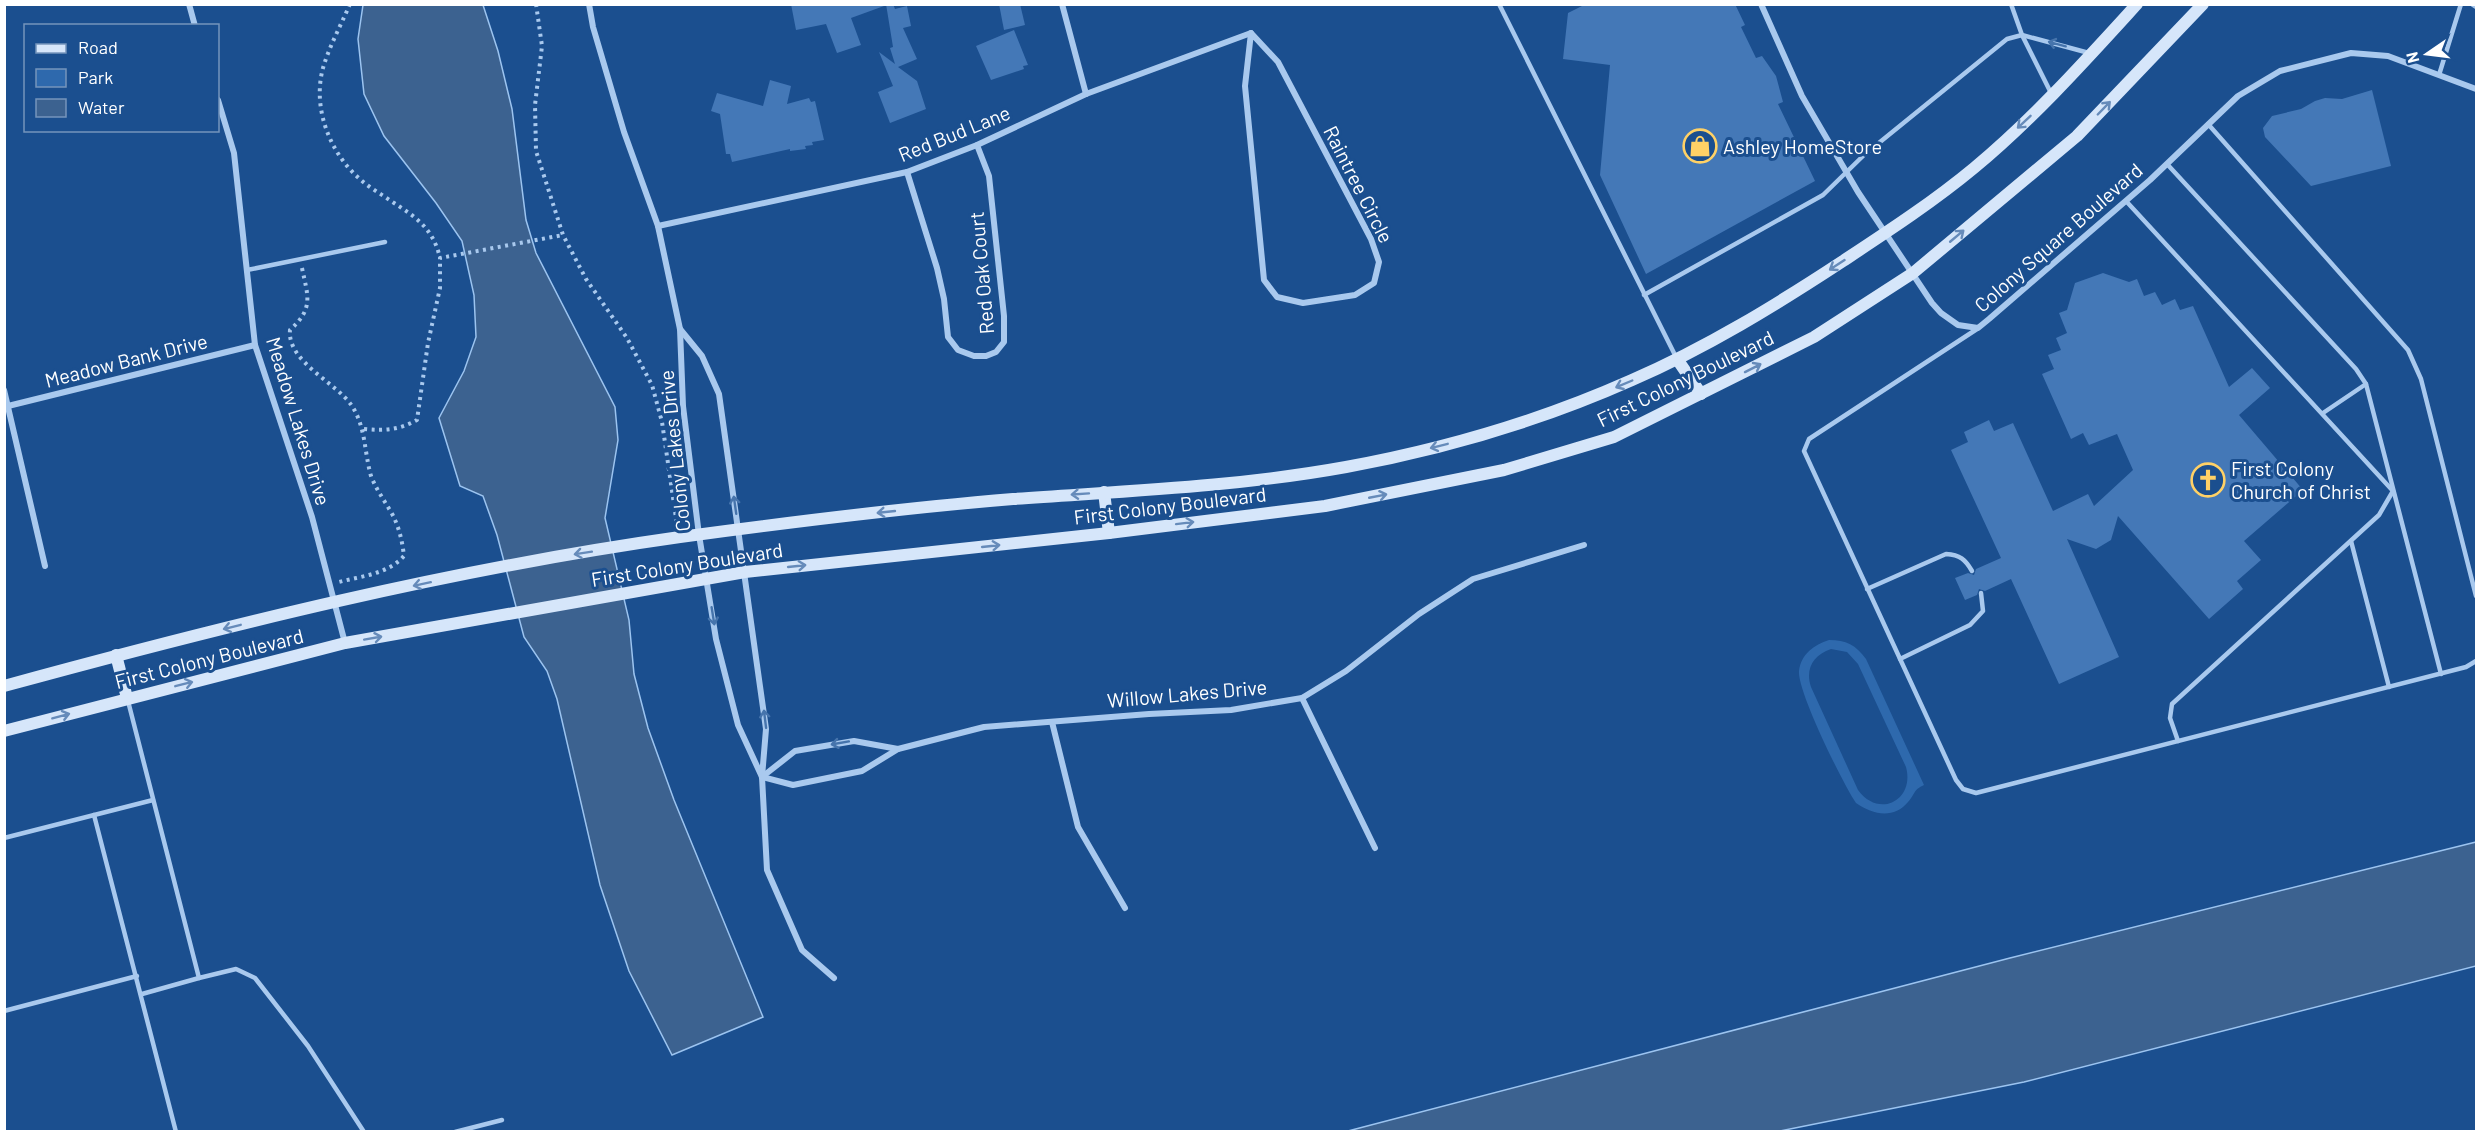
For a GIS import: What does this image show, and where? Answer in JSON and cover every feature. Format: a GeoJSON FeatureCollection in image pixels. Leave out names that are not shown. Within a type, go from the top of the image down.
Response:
{"type":"FeatureCollection","features":[{"type":"Feature","properties":{"kind":"main road","name":"First Colony Boulevard"},"geometry":{"type":"LineString","coordinates":[[4,686],[334,602],[479,572],[641,544],[932,507],[1280,477],[1342,468],[1492,432],[1626,383],[1677,359],[1789,296],[1886,233],[1974,168],[2052,95],[2137,4]]}},
{"type":"Feature","properties":{"kind":"main road","name":"First Colony Boulevard"},"geometry":{"type":"LineString","coordinates":[[4,731],[345,643],[744,572],[1109,533],[1325,506],[1504,471],[1614,437],[1814,337],[1912,273],[2077,136],[2203,4]]}},
{"type":"Feature","properties":{"kind":"main road"},"geometry":{"type":"LineString","coordinates":[[1677,359],[1701,394]]}},
{"type":"Feature","properties":{"kind":"main road"},"geometry":{"type":"LineString","coordinates":[[1104,492],[1109,533]]}},
{"type":"Feature","properties":{"kind":"main road"},"geometry":{"type":"LineString","coordinates":[[116,656],[127,698]]}},
{"type":"Feature","properties":{"kind":"street"},"geometry":{"type":"LineString","coordinates":[[189,4],[194,24]]}},
{"type":"Feature","properties":{"kind":"street","name":"Colony Lakes Drive"},"geometry":{"type":"LineString","coordinates":[[589,4],[593,27],[624,132],[658,226],[680,329],[683,406],[699,535],[716,639],[738,725],[762,777]]}},
{"type":"Feature","properties":{"kind":"street"},"geometry":{"type":"LineString","coordinates":[[1062,4],[1086,94]]}},
{"type":"Feature","properties":{"kind":"street","name":"Colony Square Boulevard"},"geometry":{"type":"LineString","coordinates":[[1761,4],[1802,96],[1846,173],[1912,273],[1941,313],[1958,324],[1978,328],[2126,201],[2238,96],[2280,71],[2351,53],[2388,56],[2476,89]]}},
{"type":"Feature","properties":{"kind":"street","name":"Red Bud Lane"},"geometry":{"type":"LineString","coordinates":[[658,226],[908,172],[977,144],[1086,94],[1251,33]]}},
{"type":"Feature","properties":{"kind":"street","name":"Raintree Circle"},"geometry":{"type":"LineString","coordinates":[[1251,33],[1278,62],[1371,239],[1379,262],[1374,283],[1355,296],[1303,303],[1277,297],[1264,280],[1245,86],[1251,33]]}},
{"type":"Feature","properties":{"kind":"street","name":"Meadow Lakes Drive"},"geometry":{"type":"LineString","coordinates":[[219,103],[234,153],[255,345],[312,517],[345,643]]}},
{"type":"Feature","properties":{"kind":"street","name":"Red Oak Court"},"geometry":{"type":"LineString","coordinates":[[908,172],[937,268],[944,299],[948,337],[958,350],[974,356],[987,356],[996,352],[1004,342],[1004,316],[989,176],[977,144]]}},
{"type":"Feature","properties":{"kind":"street","name":"Colony Lakes Drive"},"geometry":{"type":"LineString","coordinates":[[680,329],[702,356],[719,394],[766,729],[762,777],[767,870],[802,951],[834,978]]}},
{"type":"Feature","properties":{"kind":"street","name":"Meadow Bank Drive"},"geometry":{"type":"LineString","coordinates":[[6,407],[255,345]]}},
{"type":"Feature","properties":{"kind":"street"},"geometry":{"type":"LineString","coordinates":[[4,390],[6,407],[45,566]]}},
{"type":"Feature","properties":{"kind":"street","name":"Willow Lakes Drive"},"geometry":{"type":"LineString","coordinates":[[762,777],[793,785],[862,771],[898,749],[984,727],[1231,710],[1302,698],[1346,671],[1419,614],[1473,579],[1584,546]]}},
{"type":"Feature","properties":{"kind":"street"},"geometry":{"type":"LineString","coordinates":[[1302,698],[1375,848]]}},
{"type":"Feature","properties":{"kind":"street"},"geometry":{"type":"LineString","coordinates":[[1052,722],[1078,827],[1125,908]]}},
{"type":"Feature","properties":{"kind":"street","name":"Willow Lakes Drive"},"geometry":{"type":"LineString","coordinates":[[762,777],[795,751],[854,741],[898,749]]}},
{"type":"Feature","properties":{"kind":"lane"},"geometry":{"type":"LineString","coordinates":[[1499,4],[1677,359]]}},
{"type":"Feature","properties":{"kind":"lane"},"geometry":{"type":"LineString","coordinates":[[2011,4],[2022,35],[2052,95]]}},
{"type":"Feature","properties":{"kind":"lane"},"geometry":{"type":"LineString","coordinates":[[2439,75],[2461,4]]}},
{"type":"Feature","properties":{"kind":"lane"},"geometry":{"type":"LineString","coordinates":[[1644,295],[1823,195],[1864,155],[2007,39],[2022,35],[2091,53]]}},
{"type":"Feature","properties":{"kind":"lane"},"geometry":{"type":"LineString","coordinates":[[2208,124],[2408,350],[2421,379],[2476,596]]}},
{"type":"Feature","properties":{"kind":"lane"},"geometry":{"type":"LineString","coordinates":[[2167,164],[2356,369],[2366,384],[2441,674]]}},
{"type":"Feature","properties":{"kind":"lane"},"geometry":{"type":"LineString","coordinates":[[2126,201],[2393,491]]}},
{"type":"Feature","properties":{"kind":"lane"},"geometry":{"type":"LineString","coordinates":[[247,270],[385,242]]}},
{"type":"Feature","properties":{"kind":"lane"},"geometry":{"type":"LineString","coordinates":[[1978,328],[1809,439],[1804,452],[1956,780],[1963,789],[1976,793],[2441,674],[2466,667],[2476,661]]}},
{"type":"Feature","properties":{"kind":"lane"},"geometry":{"type":"LineString","coordinates":[[2323,414],[2366,384]]}},
{"type":"Feature","properties":{"kind":"lane"},"geometry":{"type":"LineString","coordinates":[[2178,741],[2170,718],[2172,704],[2379,516],[2393,491]]}},
{"type":"Feature","properties":{"kind":"lane"},"geometry":{"type":"LineString","coordinates":[[2351,541],[2389,687]]}},
{"type":"Feature","properties":{"kind":"lane"},"geometry":{"type":"LineString","coordinates":[[1867,589],[1946,554],[1957,555],[1965,560],[1972,571]]}},
{"type":"Feature","properties":{"kind":"lane"},"geometry":{"type":"LineString","coordinates":[[1900,659],[1970,625],[1983,611],[1981,593]]}},
{"type":"Feature","properties":{"kind":"lane"},"geometry":{"type":"LineString","coordinates":[[127,698],[199,978]]}},
{"type":"Feature","properties":{"kind":"lane"},"geometry":{"type":"LineString","coordinates":[[4,838],[153,800]]}},
{"type":"Feature","properties":{"kind":"lane"},"geometry":{"type":"LineString","coordinates":[[94,815],[176,1131]]}},
{"type":"Feature","properties":{"kind":"lane"},"geometry":{"type":"LineString","coordinates":[[142,994],[236,969],[255,978],[308,1046],[364,1131]]}},
{"type":"Feature","properties":{"kind":"lane"},"geometry":{"type":"LineString","coordinates":[[4,1011],[136,976]]}},
{"type":"Feature","properties":{"kind":"lane"},"geometry":{"type":"LineString","coordinates":[[455,1131],[501,1120]]}},
{"type":"Feature","properties":{"kind":"path"},"geometry":{"type":"LineString","coordinates":[[350,4],[323,66],[319,85],[321,108],[328,133],[340,158],[361,180],[425,226],[436,242],[440,258],[440,288],[428,343],[417,420],[402,428],[383,431],[364,429]]}},
{"type":"Feature","properties":{"kind":"path"},"geometry":{"type":"LineString","coordinates":[[536,4],[542,46],[535,105],[536,151],[563,235],[585,279],[627,338],[652,385],[662,422],[678,538]]}},
{"type":"Feature","properties":{"kind":"path"},"geometry":{"type":"LineString","coordinates":[[440,258],[563,235]]}},
{"type":"Feature","properties":{"kind":"path"},"geometry":{"type":"LineString","coordinates":[[301,259],[308,301],[307,310],[302,319],[290,330],[289,339],[298,354],[316,375],[351,404],[364,429],[366,453],[372,477],[392,514],[401,537],[404,556],[397,564],[381,572],[330,584]]}},
{"type":"Feature","properties":{"kind":"green space"},"geometry":{"type":"Polygon","coordinates":[[[1829,640],[1846,642],[1866,659],[1924,785],[1918,788],[1908,802],[1896,811],[1876,812],[1856,803],[1813,717],[1800,682],[1799,671],[1805,655],[1829,640]],[[1831,649],[1819,655],[1810,669],[1811,687],[1858,790],[1866,799],[1876,803],[1893,802],[1905,789],[1906,767],[1858,664],[1847,652],[1831,649]]]}},
{"type":"Feature","properties":{"kind":"water"},"geometry":{"type":"Polygon","coordinates":[[[363,5],[483,5],[498,51],[512,109],[526,220],[536,253],[615,407],[618,440],[605,518],[629,620],[634,674],[648,728],[674,800],[763,1017],[672,1055],[629,971],[600,885],[557,699],[547,671],[524,637],[497,535],[483,496],[460,486],[439,418],[464,371],[476,337],[474,295],[462,241],[384,136],[364,94],[358,39],[363,5]]]}},
{"type":"Feature","properties":{"kind":"water"},"geometry":{"type":"Polygon","coordinates":[[[2476,842],[2476,966],[2024,1082],[1780,1131],[1348,1131],[2010,958],[2476,842]]]}},
{"type":"Feature","properties":{"kind":"building"},"geometry":{"type":"Polygon","coordinates":[[[791,4],[884,4],[884,6],[851,18],[861,45],[837,53],[826,24],[796,30],[791,4]]]}},
{"type":"Feature","properties":{"kind":"building"},"geometry":{"type":"Polygon","coordinates":[[[886,4],[893,4],[895,9],[907,6],[911,26],[903,28],[917,59],[898,67],[917,81],[926,109],[890,123],[878,92],[893,86],[879,52],[895,64],[890,48],[893,47],[886,4]]]}},
{"type":"Feature","properties":{"kind":"building"},"geometry":{"type":"Polygon","coordinates":[[[999,4],[1020,4],[1025,25],[1004,30],[999,4]]]}},
{"type":"Feature","properties":{"kind":"building","name":"Ashley HomeStore"},"geometry":{"type":"Polygon","coordinates":[[[1586,4],[1735,4],[1745,25],[1741,27],[1756,58],[1762,56],[1776,76],[1783,102],[1778,104],[1815,181],[1646,274],[1600,175],[1610,65],[1563,59],[1568,13],[1586,4]]]}},
{"type":"Feature","properties":{"kind":"building"},"geometry":{"type":"Polygon","coordinates":[[[1014,30],[1028,65],[1023,66],[1024,69],[991,80],[976,46],[1014,30]]]}},
{"type":"Feature","properties":{"kind":"building"},"geometry":{"type":"Polygon","coordinates":[[[770,80],[791,86],[787,104],[809,98],[811,102],[815,101],[824,140],[812,142],[813,145],[805,146],[806,149],[790,151],[790,149],[732,162],[730,154],[726,154],[720,114],[711,111],[717,93],[763,106],[770,80]]]}},
{"type":"Feature","properties":{"kind":"building"},"geometry":{"type":"Polygon","coordinates":[[[2372,90],[2391,166],[2311,186],[2265,137],[2263,128],[2272,116],[2301,109],[2325,98],[2342,99],[2372,90]]]}},
{"type":"Feature","properties":{"kind":"building","name":"First Colony Church of Christ"},"geometry":{"type":"Polygon","coordinates":[[[2103,273],[2129,282],[2137,279],[2144,296],[2155,292],[2162,305],[2175,299],[2180,310],[2193,306],[2229,387],[2252,368],[2270,388],[2239,415],[2303,490],[2244,541],[2261,560],[2237,581],[2243,589],[2209,619],[2118,516],[2111,540],[2096,549],[2067,539],[2119,657],[2059,684],[2011,579],[1985,591],[1979,589],[1977,595],[1965,600],[1955,578],[1968,573],[1974,575],[1976,569],[2001,558],[1951,450],[1968,442],[1964,432],[1989,420],[1994,431],[2013,423],[2053,511],[2088,494],[2094,506],[2133,470],[2117,434],[2089,445],[2083,433],[2071,439],[2042,374],[2054,369],[2048,355],[2061,350],[2056,338],[2067,333],[2059,313],[2067,310],[2075,283],[2103,273]]]}},
{"type":"Feature","properties":{"kind":"place","name":"Ashley HomeStore"},"geometry":{"type":"Point","coordinates":[1700,146]}},
{"type":"Feature","properties":{"kind":"place","name":"First Colony Church of Christ"},"geometry":{"type":"Point","coordinates":[2208,480]}}]}
